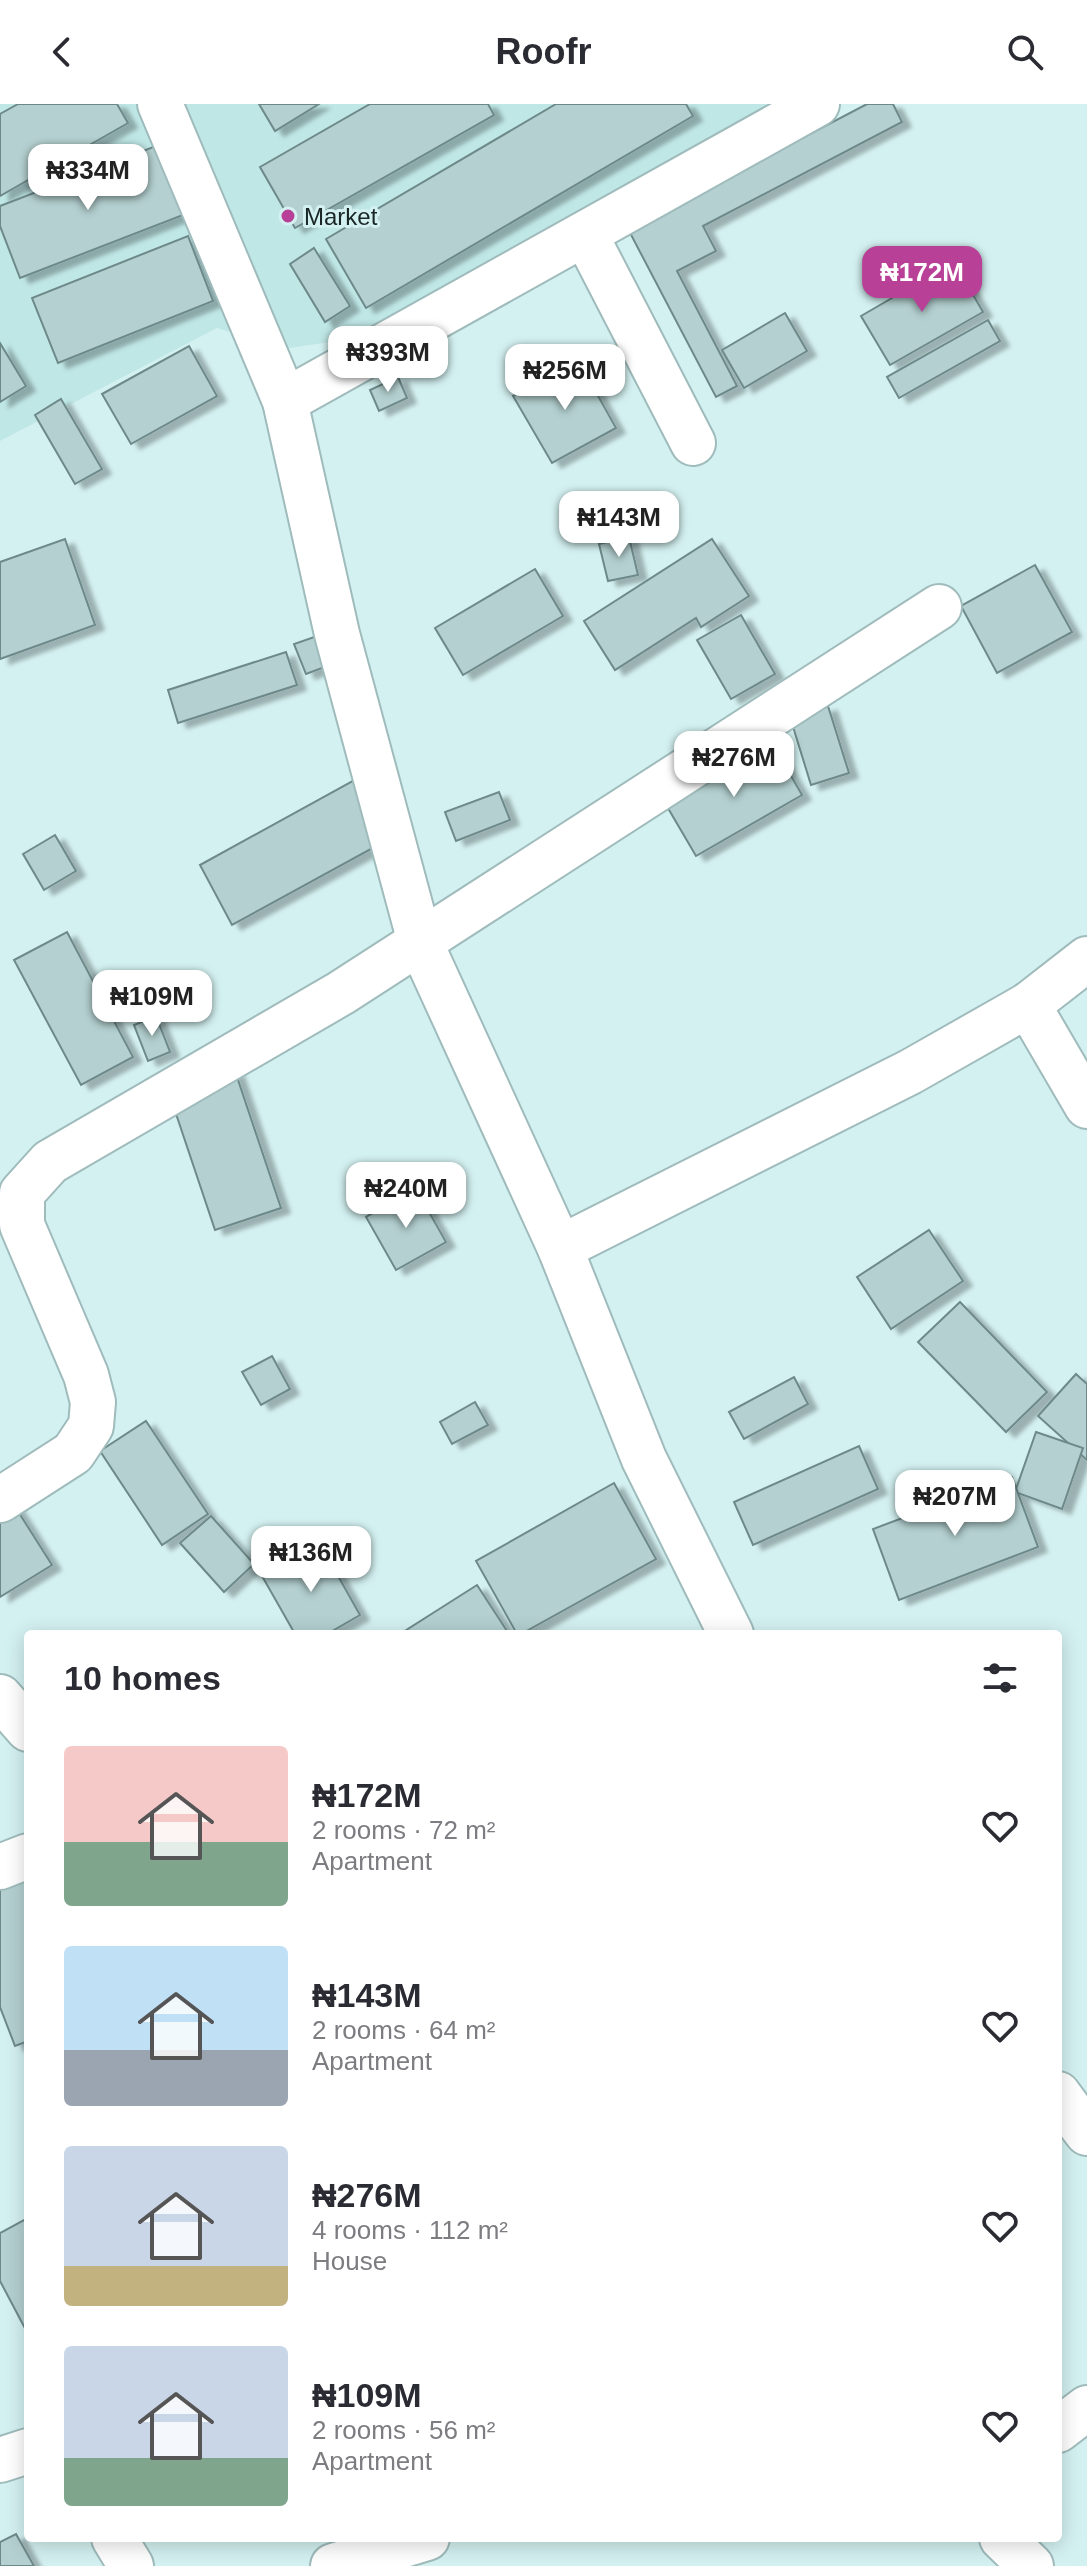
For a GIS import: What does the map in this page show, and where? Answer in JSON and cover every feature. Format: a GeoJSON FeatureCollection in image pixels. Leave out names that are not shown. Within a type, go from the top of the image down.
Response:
{"type":"FeatureCollection","features":[{"type":"Feature","properties":{"kind":"street"},"geometry":{"type":"LineString","coordinates":[[160,104],[285,401],[337,634],[420,942],[560,1248],[644,1459],[729,1630]]}},
{"type":"Feature","properties":{"kind":"street"},"geometry":{"type":"LineString","coordinates":[[285,401],[817,104]]}},
{"type":"Feature","properties":{"kind":"street"},"geometry":{"type":"LineString","coordinates":[[585,234],[693,443]]}},
{"type":"Feature","properties":{"kind":"street"},"geometry":{"type":"LineString","coordinates":[[0,1500],[73,1453],[91,1426],[93,1402],[86,1375],[22,1225],[22,1193],[50,1162],[341,993],[939,607]]}},
{"type":"Feature","properties":{"kind":"street"},"geometry":{"type":"LineString","coordinates":[[560,1248],[910,1072],[1028,1005],[1087,959]]}},
{"type":"Feature","properties":{"kind":"street"},"geometry":{"type":"LineString","coordinates":[[1028,1005],[1087,1106]]}},
{"type":"Feature","properties":{"kind":"street"},"geometry":{"type":"LineString","coordinates":[[0,1697],[24,1724]]}},
{"type":"Feature","properties":{"kind":"street"},"geometry":{"type":"LineString","coordinates":[[0,1867],[24,1858]]}},
{"type":"Feature","properties":{"kind":"street"},"geometry":{"type":"LineString","coordinates":[[1062,2099],[1087,2133]]}},
{"type":"Feature","properties":{"kind":"street"},"geometry":{"type":"LineString","coordinates":[[1062,2427],[1087,2408]]}},
{"type":"Feature","properties":{"kind":"street"},"geometry":{"type":"LineString","coordinates":[[0,2460],[24,2452]]}},
{"type":"Feature","properties":{"kind":"street"},"geometry":{"type":"LineString","coordinates":[[116,2542],[131,2566]]}},
{"type":"Feature","properties":{"kind":"street"},"geometry":{"type":"LineString","coordinates":[[333,2566],[414,2542]]}},
{"type":"Feature","properties":{"kind":"street"},"geometry":{"type":"LineString","coordinates":[[429,2542],[438,2566]]}},
{"type":"Feature","properties":{"kind":"street"},"geometry":{"type":"LineString","coordinates":[[1006,2542],[1031,2566]]}},
{"type":"Feature","properties":{"kind":"shaded area","name":"Market"},"geometry":{"type":"Polygon","coordinates":[[[0,104],[782,104],[350,339],[283,349],[217,328],[0,441],[0,104]]]}},
{"type":"Feature","properties":{"kind":"building"},"geometry":{"type":"Polygon","coordinates":[[[18,104],[117,104],[128,123],[0,196],[0,114],[18,104]]]}},
{"type":"Feature","properties":{"kind":"building"},"geometry":{"type":"Polygon","coordinates":[[[259,104],[319,104],[275,131],[259,104]]]}},
{"type":"Feature","properties":{"kind":"building"},"geometry":{"type":"Polygon","coordinates":[[[370,104],[488,104],[494,115],[295,228],[260,167],[370,104]]]}},
{"type":"Feature","properties":{"kind":"building"},"geometry":{"type":"Polygon","coordinates":[[[556,104],[686,104],[693,116],[366,308],[326,239],[556,104]]]}},
{"type":"Feature","properties":{"kind":"building"},"geometry":{"type":"Polygon","coordinates":[[[867,104],[893,104],[902,122],[703,226],[716,251],[677,271],[737,386],[716,397],[628,229],[867,104]]]}},
{"type":"Feature","properties":{"kind":"building"},"geometry":{"type":"Polygon","coordinates":[[[156,146],[183,215],[20,278],[0,226],[0,206],[156,146]]]}},
{"type":"Feature","properties":{"kind":"building"},"geometry":{"type":"Polygon","coordinates":[[[188,236],[213,301],[58,363],[32,298],[188,236]]]}},
{"type":"Feature","properties":{"kind":"building"},"geometry":{"type":"Polygon","coordinates":[[[314,248],[350,306],[325,322],[290,264],[314,248]]]}},
{"type":"Feature","properties":{"kind":"building"},"geometry":{"type":"Polygon","coordinates":[[[954,262],[983,312],[890,365],[861,316],[954,262]]]}},
{"type":"Feature","properties":{"kind":"building"},"geometry":{"type":"Polygon","coordinates":[[[785,313],[807,351],[744,388],[722,350],[785,313]]]}},
{"type":"Feature","properties":{"kind":"building"},"geometry":{"type":"Polygon","coordinates":[[[988,320],[1000,341],[899,398],[887,377],[988,320]]]}},
{"type":"Feature","properties":{"kind":"building"},"geometry":{"type":"Polygon","coordinates":[[[0,343],[26,386],[0,402],[0,343]]]}},
{"type":"Feature","properties":{"kind":"building"},"geometry":{"type":"Polygon","coordinates":[[[189,346],[217,396],[131,444],[102,394],[189,346]]]}},
{"type":"Feature","properties":{"kind":"building"},"geometry":{"type":"Polygon","coordinates":[[[578,360],[616,428],[552,463],[513,396],[578,360]]]}},
{"type":"Feature","properties":{"kind":"building"},"geometry":{"type":"Polygon","coordinates":[[[398,377],[407,398],[379,411],[370,390],[398,377]]]}},
{"type":"Feature","properties":{"kind":"building"},"geometry":{"type":"Polygon","coordinates":[[[61,399],[102,469],[75,484],[35,415],[61,399]]]}},
{"type":"Feature","properties":{"kind":"building"},"geometry":{"type":"Polygon","coordinates":[[[629,537],[638,575],[608,581],[599,544],[629,537]]]}},
{"type":"Feature","properties":{"kind":"building"},"geometry":{"type":"Polygon","coordinates":[[[65,539],[95,625],[0,659],[0,562],[65,539]]]}},
{"type":"Feature","properties":{"kind":"building"},"geometry":{"type":"Polygon","coordinates":[[[712,539],[749,596],[701,627],[696,618],[615,670],[584,621],[712,539]]]}},
{"type":"Feature","properties":{"kind":"building"},"geometry":{"type":"Polygon","coordinates":[[[1035,565],[1072,632],[997,673],[961,606],[1035,565]]]}},
{"type":"Feature","properties":{"kind":"building"},"geometry":{"type":"Polygon","coordinates":[[[535,569],[563,616],[463,675],[435,628],[535,569]]]}},
{"type":"Feature","properties":{"kind":"building"},"geometry":{"type":"Polygon","coordinates":[[[741,615],[775,674],[731,699],[697,640],[741,615]]]}},
{"type":"Feature","properties":{"kind":"building"},"geometry":{"type":"Polygon","coordinates":[[[320,635],[330,665],[306,674],[294,644],[320,635]]]}},
{"type":"Feature","properties":{"kind":"building"},"geometry":{"type":"Polygon","coordinates":[[[286,652],[297,685],[178,723],[168,690],[286,652]]]}},
{"type":"Feature","properties":{"kind":"building"},"geometry":{"type":"Polygon","coordinates":[[[828,706],[849,773],[811,785],[790,717],[828,706]]]}},
{"type":"Feature","properties":{"kind":"building"},"geometry":{"type":"Polygon","coordinates":[[[771,741],[802,795],[696,856],[665,803],[771,741]]]}},
{"type":"Feature","properties":{"kind":"building"},"geometry":{"type":"Polygon","coordinates":[[[358,778],[391,838],[232,925],[200,865],[358,778]]]}},
{"type":"Feature","properties":{"kind":"building"},"geometry":{"type":"Polygon","coordinates":[[[499,792],[510,820],[456,841],[445,812],[499,792]]]}},
{"type":"Feature","properties":{"kind":"building"},"geometry":{"type":"Polygon","coordinates":[[[55,835],[76,871],[44,890],[23,854],[55,835]]]}},
{"type":"Feature","properties":{"kind":"building"},"geometry":{"type":"Polygon","coordinates":[[[67,932],[133,1057],[81,1085],[14,960],[67,932]]]}},
{"type":"Feature","properties":{"kind":"building"},"geometry":{"type":"Polygon","coordinates":[[[156,1016],[170,1052],[148,1061],[134,1025],[156,1016]]]}},
{"type":"Feature","properties":{"kind":"building"},"geometry":{"type":"Polygon","coordinates":[[[235,1071],[281,1208],[215,1230],[169,1093],[235,1071]]]}},
{"type":"Feature","properties":{"kind":"building"},"geometry":{"type":"Polygon","coordinates":[[[416,1189],[446,1242],[396,1270],[366,1217],[416,1189]]]}},
{"type":"Feature","properties":{"kind":"building"},"geometry":{"type":"Polygon","coordinates":[[[929,1230],[963,1281],[891,1329],[857,1277],[929,1230]]]}},
{"type":"Feature","properties":{"kind":"building"},"geometry":{"type":"Polygon","coordinates":[[[960,1302],[1047,1392],[1006,1432],[918,1342],[960,1302]]]}},
{"type":"Feature","properties":{"kind":"building"},"geometry":{"type":"Polygon","coordinates":[[[272,1356],[290,1389],[261,1405],[242,1372],[272,1356]]]}},
{"type":"Feature","properties":{"kind":"building"},"geometry":{"type":"Polygon","coordinates":[[[1076,1374],[1087,1384],[1087,1460],[1038,1416],[1076,1374]]]}},
{"type":"Feature","properties":{"kind":"building"},"geometry":{"type":"Polygon","coordinates":[[[794,1377],[808,1404],[744,1439],[729,1412],[794,1377]]]}},
{"type":"Feature","properties":{"kind":"building"},"geometry":{"type":"Polygon","coordinates":[[[475,1402],[488,1425],[452,1444],[440,1422],[475,1402]]]}},
{"type":"Feature","properties":{"kind":"building"},"geometry":{"type":"Polygon","coordinates":[[[146,1421],[208,1514],[162,1545],[100,1451],[146,1421]]]}},
{"type":"Feature","properties":{"kind":"building"},"geometry":{"type":"Polygon","coordinates":[[[1036,1432],[1083,1448],[1062,1509],[1015,1492],[1036,1432]]]}},
{"type":"Feature","properties":{"kind":"building"},"geometry":{"type":"Polygon","coordinates":[[[859,1446],[878,1489],[753,1545],[734,1502],[859,1446]]]}},
{"type":"Feature","properties":{"kind":"building"},"geometry":{"type":"Polygon","coordinates":[[[1012,1477],[1038,1547],[899,1600],[873,1529],[1012,1477]]]}},
{"type":"Feature","properties":{"kind":"building"},"geometry":{"type":"Polygon","coordinates":[[[614,1483],[656,1559],[528,1630],[515,1630],[476,1561],[614,1483]]]}},
{"type":"Feature","properties":{"kind":"building"},"geometry":{"type":"Polygon","coordinates":[[[7,1494],[52,1565],[0,1597],[0,1498],[7,1494]]]}},
{"type":"Feature","properties":{"kind":"building"},"geometry":{"type":"Polygon","coordinates":[[[211,1516],[254,1564],[224,1592],[180,1543],[211,1516]]]}},
{"type":"Feature","properties":{"kind":"building"},"geometry":{"type":"Polygon","coordinates":[[[320,1544],[360,1615],[334,1630],[293,1630],[262,1576],[320,1544]]]}},
{"type":"Feature","properties":{"kind":"building"},"geometry":{"type":"Polygon","coordinates":[[[477,1585],[506,1630],[406,1630],[477,1585]]]}},
{"type":"Feature","properties":{"kind":"building"},"geometry":{"type":"Polygon","coordinates":[[[17,1860],[24,1877],[24,2043],[15,2046],[0,2007],[0,1866],[17,1860]]]}},
{"type":"Feature","properties":{"kind":"building"},"geometry":{"type":"Polygon","coordinates":[[[24,2220],[24,2326],[0,2281],[0,2233],[24,2220]]]}},
{"type":"Feature","properties":{"kind":"building"},"geometry":{"type":"Polygon","coordinates":[[[16,2534],[34,2566],[0,2566],[0,2542],[16,2534]]]}},
{"type":"Feature","properties":{"kind":"place","name":"Market"},"geometry":{"type":"Point","coordinates":[288,216]}}]}
